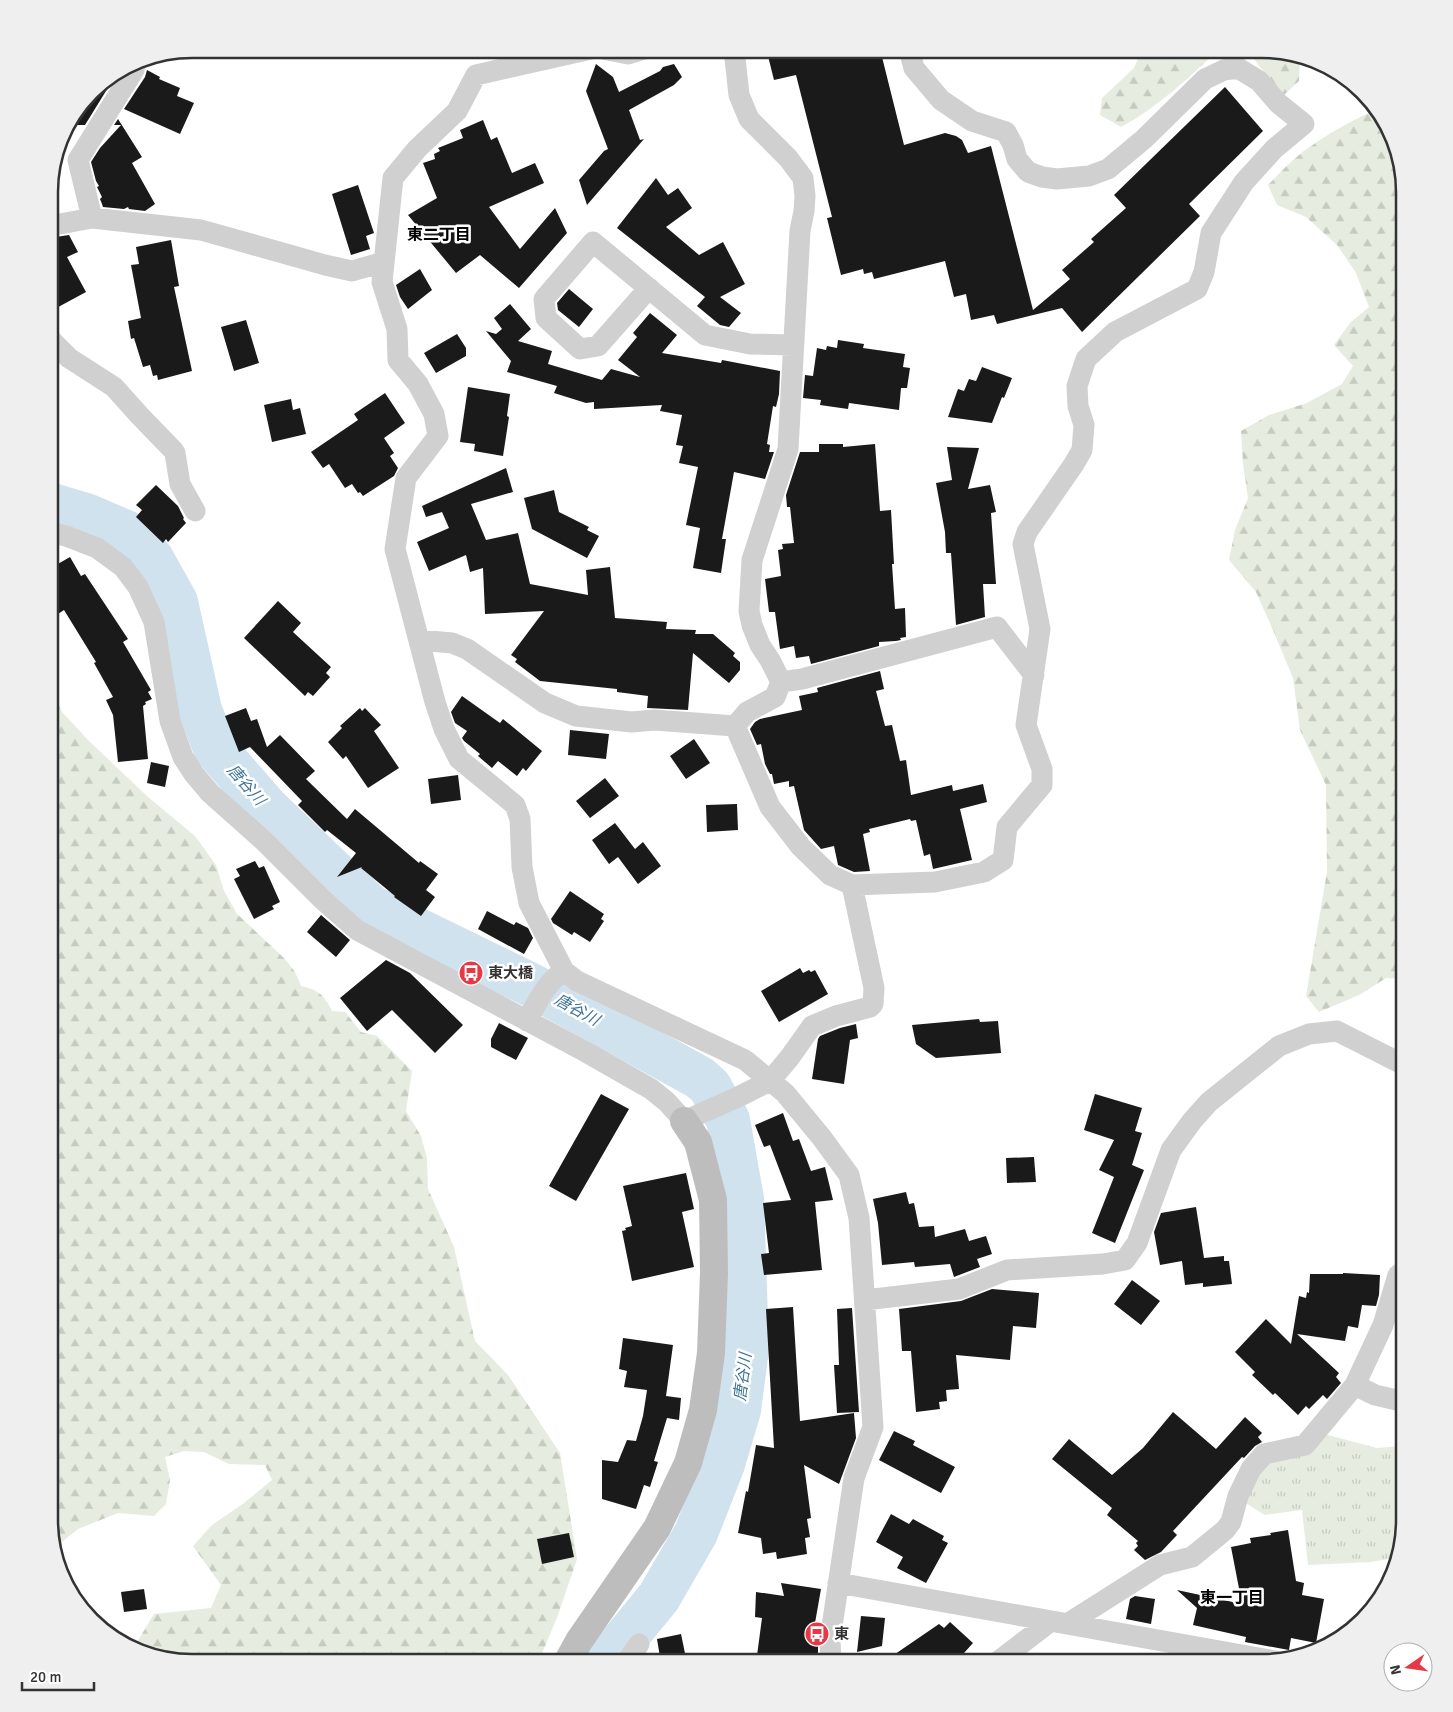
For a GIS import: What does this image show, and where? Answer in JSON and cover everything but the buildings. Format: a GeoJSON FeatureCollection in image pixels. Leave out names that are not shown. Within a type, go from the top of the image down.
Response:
{"type":"FeatureCollection","features":[{"type":"Feature","properties":{"kind":"street"},"geometry":{"type":"LineString","coordinates":[[551,58],[476,75],[457,110],[417,149],[393,178],[382,282],[397,329],[398,360],[418,384],[434,414],[438,436],[406,478],[395,549],[435,702],[444,729],[459,760],[515,805],[520,819],[522,866],[529,903],[556,977]]}},
{"type":"Feature","properties":{"kind":"street"},"geometry":{"type":"LineString","coordinates":[[735,58],[740,95],[749,119],[788,158],[802,178],[805,203],[800,230],[788,449],[752,560],[749,611],[760,645],[781,682],[775,697],[746,712],[735,726]]}},
{"type":"Feature","properties":{"kind":"street"},"geometry":{"type":"LineString","coordinates":[[735,726],[770,807],[801,847],[830,876],[852,885],[934,882],[984,872],[1003,860],[1007,827],[1042,785],[1042,769],[1026,725],[1040,629],[1023,544],[1027,532],[1082,450],[1084,425],[1078,406],[1077,386],[1086,359],[1115,332],[1197,289],[1204,272],[1211,233],[1239,190],[1274,149],[1304,124],[1278,103],[1259,82],[1238,68],[1224,70],[1205,79],[1144,139],[1108,169],[1089,176],[1072,179],[1042,177],[1028,172],[1017,159],[1013,145],[1006,132],[972,121],[940,100],[914,68],[911,58]]}},
{"type":"Feature","properties":{"kind":"street"},"geometry":{"type":"LineString","coordinates":[[92,218],[78,160],[134,70]]}},
{"type":"Feature","properties":{"kind":"street"},"geometry":{"type":"LineString","coordinates":[[58,224],[92,218],[201,230],[352,271],[384,262]]}},
{"type":"Feature","properties":{"kind":"street"},"geometry":{"type":"LineString","coordinates":[[649,288],[598,346],[580,349],[546,318],[544,299],[593,242],[649,288],[705,335],[750,344],[793,345]]}},
{"type":"Feature","properties":{"kind":"street"},"geometry":{"type":"LineString","coordinates":[[58,347],[69,358],[114,387],[173,450],[180,484],[195,511]]}},
{"type":"Feature","properties":{"kind":"street"},"geometry":{"type":"LineString","coordinates":[[58,534],[97,548],[123,567],[138,587],[154,622],[170,721],[184,757],[194,774],[210,793],[264,842],[322,900],[357,930],[531,1013],[651,1089],[667,1102],[694,1117]]}},
{"type":"Feature","properties":{"kind":"street"},"geometry":{"type":"LineString","coordinates":[[781,682],[802,679],[997,627],[1034,675]]}},
{"type":"Feature","properties":{"kind":"street"},"geometry":{"type":"LineString","coordinates":[[420,640],[452,643],[467,649],[545,703],[576,716],[632,722],[654,720],[735,726]]}},
{"type":"Feature","properties":{"kind":"street"},"geometry":{"type":"LineString","coordinates":[[694,1117],[770,1080],[790,1057],[812,1026],[836,1016],[870,1007],[873,1004],[874,988],[852,885]]}},
{"type":"Feature","properties":{"kind":"street"},"geometry":{"type":"LineString","coordinates":[[531,1013],[556,977]]}},
{"type":"Feature","properties":{"kind":"street"},"geometry":{"type":"LineString","coordinates":[[556,977],[578,980],[745,1060],[785,1093],[849,1175],[859,1218],[873,1427],[854,1478],[830,1640],[831,1654]]}},
{"type":"Feature","properties":{"kind":"street"},"geometry":{"type":"LineString","coordinates":[[865,1300],[959,1289],[1006,1270],[1103,1264],[1125,1260],[1137,1243],[1171,1150],[1209,1102],[1279,1046],[1309,1034],[1337,1031],[1396,1061]]}},
{"type":"Feature","properties":{"kind":"street"},"geometry":{"type":"LineString","coordinates":[[572,1654],[657,1528],[688,1463],[703,1410],[712,1333],[714,1273],[713,1200],[698,1142],[694,1117]]}},
{"type":"Feature","properties":{"kind":"street"},"geometry":{"type":"LineString","coordinates":[[1010,1654],[1059,1623],[1160,1565],[1192,1557],[1214,1540],[1231,1522],[1238,1496],[1251,1469],[1264,1454],[1305,1445],[1355,1385],[1383,1324],[1396,1282]]}},
{"type":"Feature","properties":{"kind":"street"},"geometry":{"type":"LineString","coordinates":[[1355,1385],[1375,1395],[1396,1400]]}},
{"type":"Feature","properties":{"kind":"street"},"geometry":{"type":"LineString","coordinates":[[838,1584],[1236,1654]]}},
{"type":"Feature","properties":{"kind":"street"},"geometry":{"type":"LineString","coordinates":[[632,1654],[639,1644]]}},
{"type":"Feature","properties":{"kind":"green space"},"geometry":{"type":"Polygon","coordinates":[[[1138,58],[1210,58],[1159,102],[1121,127],[1100,115],[1102,98],[1134,68],[1138,58]]]}},
{"type":"Feature","properties":{"kind":"green space"},"geometry":{"type":"Polygon","coordinates":[[[1253,58],[1288,60],[1300,63],[1299,81],[1283,96],[1253,58]]]}},
{"type":"Feature","properties":{"kind":"green space"},"geometry":{"type":"Polygon","coordinates":[[[1369,113],[1382,132],[1388,148],[1393,165],[1396,191],[1396,979],[1386,978],[1359,995],[1319,1012],[1306,996],[1327,872],[1326,785],[1300,730],[1293,678],[1273,630],[1256,592],[1229,560],[1235,530],[1248,498],[1241,431],[1269,415],[1307,403],[1342,384],[1353,366],[1334,345],[1350,323],[1369,307],[1356,273],[1337,245],[1306,217],[1277,205],[1268,185],[1306,149],[1348,123],[1369,113]]]}},
{"type":"Feature","properties":{"kind":"green space"},"geometry":{"type":"Polygon","coordinates":[[[58,704],[62,712],[89,741],[148,797],[195,836],[216,865],[224,891],[237,914],[285,959],[295,972],[301,986],[312,989],[320,994],[332,1011],[345,1012],[361,1032],[377,1036],[412,1071],[406,1111],[421,1136],[427,1158],[428,1189],[454,1247],[475,1341],[508,1375],[560,1453],[577,1559],[558,1615],[542,1654],[174,1653],[137,1643],[154,1614],[211,1608],[221,1585],[193,1546],[212,1525],[244,1503],[272,1480],[265,1465],[229,1464],[204,1452],[184,1451],[165,1457],[170,1480],[166,1504],[154,1516],[118,1513],[78,1529],[60,1544],[58,1529],[58,704]]]}},
{"type":"Feature","properties":{"kind":"green space"},"geometry":{"type":"Polygon","coordinates":[[[1324,1434],[1377,1448],[1396,1447],[1396,1521],[1389,1559],[1371,1562],[1308,1565],[1302,1510],[1265,1515],[1244,1502],[1257,1470],[1324,1434]]]}},
{"type":"Feature","properties":{"kind":"waterway","name":"唐谷川"},"geometry":{"type":"LineString","coordinates":[[58,507],[86,515],[128,533],[152,559],[176,602],[200,710],[215,748],[267,808],[371,907],[533,986],[700,1078],[710,1087],[728,1120],[742,1199],[747,1349],[739,1410],[723,1464],[696,1533],[659,1597],[612,1654]]}},
{"type":"Feature","properties":{"kind":"place","name":"東大橋"},"geometry":{"type":"Point","coordinates":[471,973]}},
{"type":"Feature","properties":{"kind":"place","name":"東"},"geometry":{"type":"Point","coordinates":[817,1634]}},
{"type":"Feature","properties":{"kind":"district","name":"東二丁目"},"geometry":{"type":"Point","coordinates":[439,235]}},
{"type":"Feature","properties":{"kind":"district","name":"東一丁目"},"geometry":{"type":"Point","coordinates":[1232,1598]}}]}
